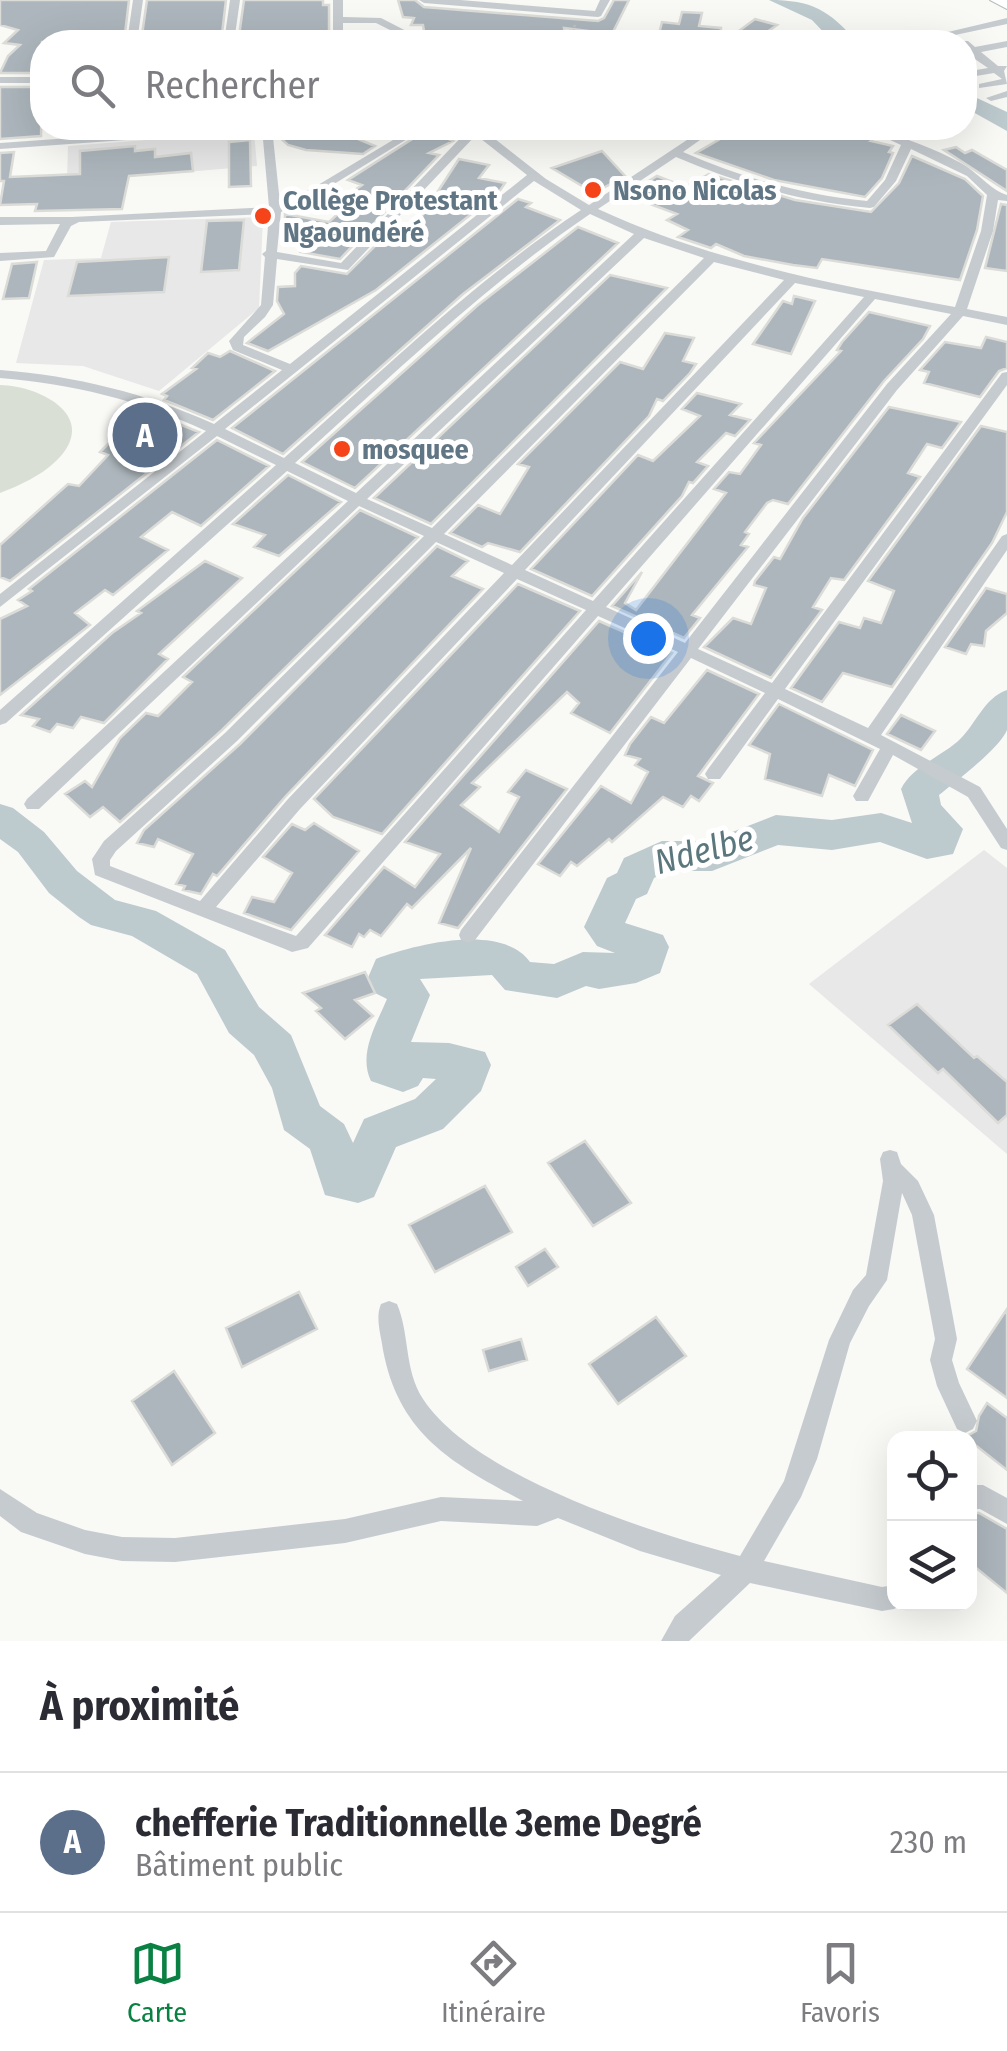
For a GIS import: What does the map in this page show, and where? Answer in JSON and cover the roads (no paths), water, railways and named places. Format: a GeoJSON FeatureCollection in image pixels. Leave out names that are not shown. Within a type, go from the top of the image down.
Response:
{"type":"FeatureCollection","features":[{"type":"Feature","properties":{"kind":"main road"},"geometry":{"type":"LineString","coordinates":[[998,0],[1007,4]]}},
{"type":"Feature","properties":{"kind":"street"},"geometry":{"type":"LineString","coordinates":[[134,30],[138,0]]}},
{"type":"Feature","properties":{"kind":"street"},"geometry":{"type":"LineString","coordinates":[[230,30],[235,0]]}},
{"type":"Feature","properties":{"kind":"street"},"geometry":{"type":"LineString","coordinates":[[337,30],[338,0]]}},
{"type":"Feature","properties":{"kind":"street"},"geometry":{"type":"LineString","coordinates":[[424,0],[598,14],[603,0]]}},
{"type":"Feature","properties":{"kind":"street"},"geometry":{"type":"LineString","coordinates":[[337,20],[378,20],[398,30]]}},
{"type":"Feature","properties":{"kind":"street"},"geometry":{"type":"LineString","coordinates":[[968,30],[1007,21]]}},
{"type":"Feature","properties":{"kind":"street"},"geometry":{"type":"LineString","coordinates":[[977,50],[1007,44]]}},
{"type":"Feature","properties":{"kind":"street"},"geometry":{"type":"LineString","coordinates":[[977,56],[1002,68],[1007,80],[984,86]]}},
{"type":"Feature","properties":{"kind":"street"},"geometry":{"type":"LineString","coordinates":[[977,62],[1007,56]]}},
{"type":"Feature","properties":{"kind":"street"},"geometry":{"type":"LineString","coordinates":[[977,73],[1002,68]]}},
{"type":"Feature","properties":{"kind":"street"},"geometry":{"type":"LineString","coordinates":[[0,80],[30,80]]}},
{"type":"Feature","properties":{"kind":"street"},"geometry":{"type":"LineString","coordinates":[[991,98],[1007,94]]}},
{"type":"Feature","properties":{"kind":"street"},"geometry":{"type":"LineString","coordinates":[[0,146],[84,140]]}},
{"type":"Feature","properties":{"kind":"street"},"geometry":{"type":"LineString","coordinates":[[269,140],[275,210],[264,312],[241,329],[235,341],[238,348],[289,368]]}},
{"type":"Feature","properties":{"kind":"street"},"geometry":{"type":"LineString","coordinates":[[0,221],[275,210],[400,140]]}},
{"type":"Feature","properties":{"kind":"street"},"geometry":{"type":"LineString","coordinates":[[268,254],[344,268],[465,140]]}},
{"type":"Feature","properties":{"kind":"street"},"geometry":{"type":"LineString","coordinates":[[490,140],[533,176],[588,209],[642,233],[712,257],[794,277],[1007,321]]}},
{"type":"Feature","properties":{"kind":"street"},"geometry":{"type":"LineString","coordinates":[[0,719],[431,334],[550,236],[695,140]]}},
{"type":"Feature","properties":{"kind":"street"},"geometry":{"type":"LineString","coordinates":[[468,935],[892,388],[960,312],[992,232],[1000,197],[943,158],[897,140]]}},
{"type":"Feature","properties":{"kind":"street"},"geometry":{"type":"LineString","coordinates":[[676,153],[774,192],[870,205],[890,181],[908,145]]}},
{"type":"Feature","properties":{"kind":"street"},"geometry":{"type":"LineString","coordinates":[[0,602],[533,176]]}},
{"type":"Feature","properties":{"kind":"street"},"geometry":{"type":"LineString","coordinates":[[0,257],[50,254],[70,220]]}},
{"type":"Feature","properties":{"kind":"street"},"geometry":{"type":"LineString","coordinates":[[34,804],[642,233]]}},
{"type":"Feature","properties":{"kind":"street"},"geometry":{"type":"LineString","coordinates":[[712,257],[231,736],[110,846],[101,859],[101,870],[292,944],[301,942],[874,293]]}},
{"type":"Feature","properties":{"kind":"street"},"geometry":{"type":"LineString","coordinates":[[203,910],[294,804],[794,277]]}},
{"type":"Feature","properties":{"kind":"street"},"geometry":{"type":"LineString","coordinates":[[0,374],[89,384],[216,427],[357,500],[691,651],[930,766],[974,792],[1007,843]]}},
{"type":"Feature","properties":{"kind":"street"},"geometry":{"type":"LineString","coordinates":[[714,774],[1007,376]]}},
{"type":"Feature","properties":{"kind":"street"},"geometry":{"type":"LineString","coordinates":[[871,736],[1007,539]]}},
{"type":"Feature","properties":{"kind":"street"},"geometry":{"type":"LineString","coordinates":[[862,796],[890,746]]}},
{"type":"Feature","properties":{"kind":"street"},"geometry":{"type":"LineString","coordinates":[[674,1641],[684,1625],[745,1570],[793,1489],[806,1459],[840,1340],[861,1298],[876,1280],[892,1165],[911,1188],[923,1215],[946,1339],[941,1360],[948,1386],[965,1421]]}},
{"type":"Feature","properties":{"kind":"street"},"geometry":{"type":"LineString","coordinates":[[389,1312],[395,1356],[414,1406],[453,1450],[556,1507],[621,1534],[745,1570],[887,1598]]}},
{"type":"Feature","properties":{"kind":"street"},"geometry":{"type":"LineString","coordinates":[[977,1497],[984,1497],[1007,1512]]}},
{"type":"Feature","properties":{"kind":"street"},"geometry":{"type":"LineString","coordinates":[[0,1502],[30,1523],[84,1542],[175,1550],[344,1530],[441,1509],[536,1514],[556,1507]]}},
{"type":"Feature","properties":{"kind":"waterway"},"geometry":{"type":"LineString","coordinates":[[779,0],[821,16],[831,30]]}},
{"type":"Feature","properties":{"kind":"waterway"},"geometry":{"type":"LineString","coordinates":[[977,104],[992,110],[1007,124]]}},
{"type":"Feature","properties":{"kind":"waterway","name":"Ndelbe"},"geometry":{"type":"LineString","coordinates":[[0,818],[31,842],[63,882],[93,906],[105,914],[142,922],[211,962],[244,1020],[276,1048],[275,1059],[292,1085],[299,1116],[329,1138],[341,1180],[358,1182],[380,1133],[395,1124],[428,1115],[466,1078],[470,1065],[422,1060],[410,1061],[403,1073],[386,1068],[389,1044],[409,995],[400,985],[387,980],[390,971],[430,960],[478,957],[506,962],[519,978],[557,981],[583,969],[599,972],[636,966],[646,961],[649,947],[611,935],[604,927],[621,889],[633,883],[638,869],[662,856],[712,856],[776,830],[832,835],[881,827],[927,844],[940,844],[944,829],[924,812],[919,789],[969,752],[1007,703]]}},
{"type":"Feature","properties":{"kind":"place","name":"Nsono Nicolas"},"geometry":{"type":"Point","coordinates":[593,190]}},
{"type":"Feature","properties":{"kind":"place","name":"Collège Protestant Ngaoundéré"},"geometry":{"type":"Point","coordinates":[263,216]}},
{"type":"Feature","properties":{"kind":"place","name":"chefferie Traditionnelle 3eme Degré"},"geometry":{"type":"Point","coordinates":[145,435]}},
{"type":"Feature","properties":{"kind":"place","name":"mosquee"},"geometry":{"type":"Point","coordinates":[342,449]}}]}
